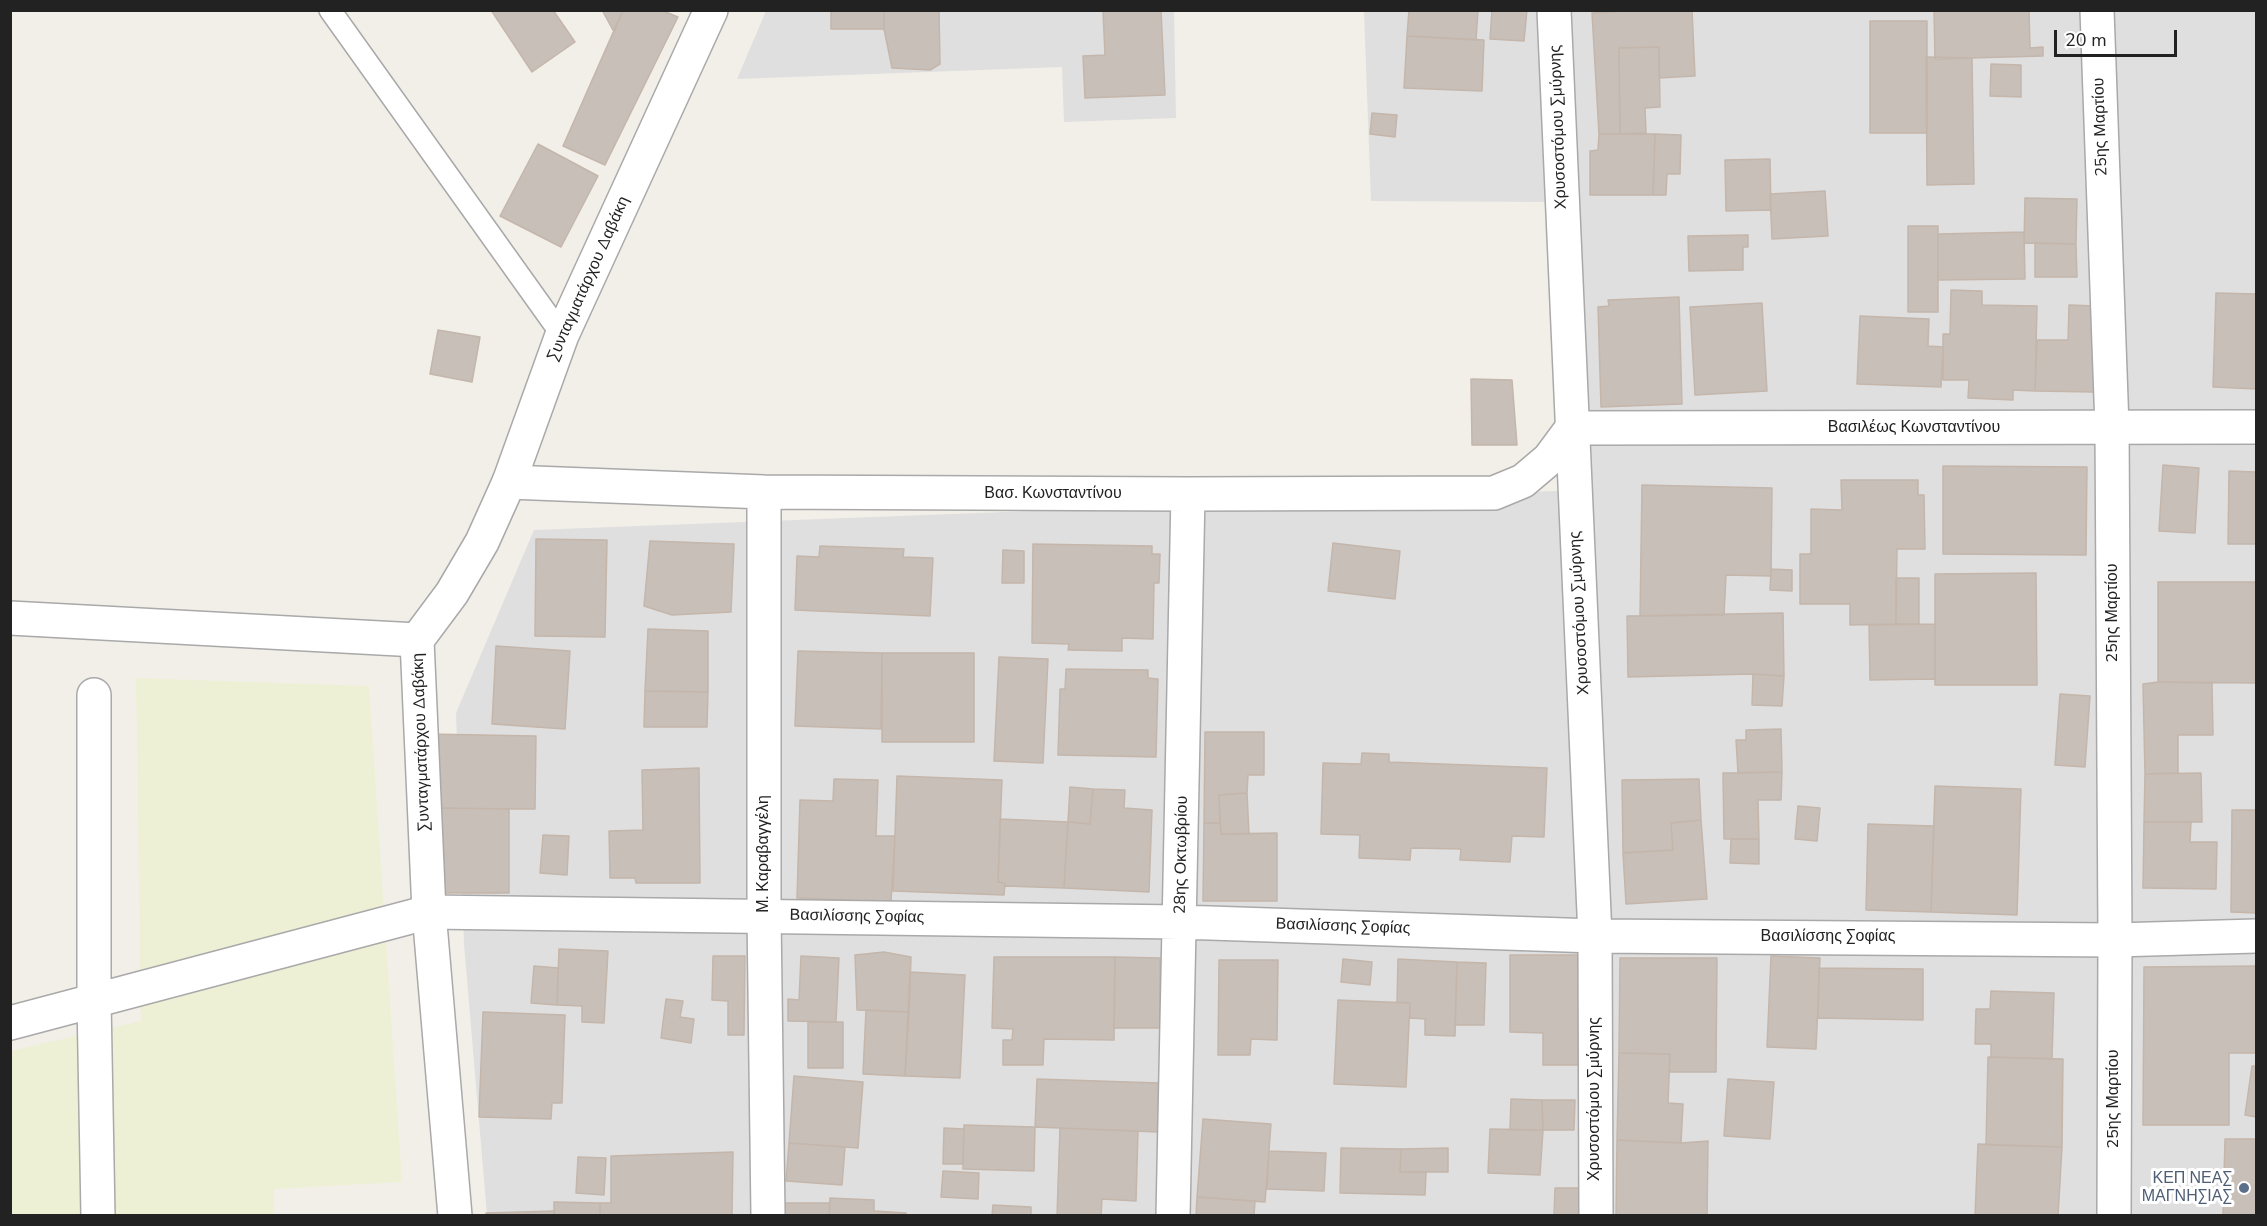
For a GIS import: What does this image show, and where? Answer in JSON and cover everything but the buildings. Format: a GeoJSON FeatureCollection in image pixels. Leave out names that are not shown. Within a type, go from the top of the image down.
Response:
{"type":"FeatureCollection","features":[{"type":"Feature","properties":{"kind":"street","name":"Συνταγματάρχου Δαβάκη"},"geometry":{"type":"LineString","coordinates":[[455,1215],[429,912],[417,640],[458,583],[482,542],[509,482],[562,335],[711,10]]}},
{"type":"Feature","properties":{"kind":"street","name":"Χρυσοστόμου Σμύρνης"},"geometry":{"type":"LineString","coordinates":[[1554,10],[1595,936],[1596,1215]]}},
{"type":"Feature","properties":{"kind":"street","name":"25ης Μαρτίου"},"geometry":{"type":"LineString","coordinates":[[2097,10],[2112,427],[2114,1215]]}},
{"type":"Feature","properties":{"kind":"street","name":"Βασιλέως Κωνσταντίνου"},"geometry":{"type":"LineString","coordinates":[[1572,428],[2256,427]]}},
{"type":"Feature","properties":{"kind":"street","name":"Βασ. Κωνσταντίνου"},"geometry":{"type":"LineString","coordinates":[[509,482],[764,492],[1494,493],[1523,481],[1549,459],[1572,428]]}},
{"type":"Feature","properties":{"kind":"street","name":"Μ. Καραβαγγέλη"},"geometry":{"type":"LineString","coordinates":[[764,492],[764,915],[768,1215]]}},
{"type":"Feature","properties":{"kind":"street","name":"28ης Οκτωβρίου"},"geometry":{"type":"LineString","coordinates":[[1173,1215],[1188,494]]}},
{"type":"Feature","properties":{"kind":"street"},"geometry":{"type":"LineString","coordinates":[[10,618],[417,640]]}},
{"type":"Feature","properties":{"kind":"street"},"geometry":{"type":"LineString","coordinates":[[94,695],[94,1000],[98,1215]]}},
{"type":"Feature","properties":{"kind":"street","name":"Βασιλίσσης Σοφίας"},"geometry":{"type":"LineString","coordinates":[[10,1023],[429,912],[1180,922],[1595,936],[2115,940],[2256,936]]}},
{"type":"Feature","properties":{"kind":"lane"},"geometry":{"type":"LineString","coordinates":[[330,10],[562,335]]}},
{"type":"Feature","properties":{"kind":"shaded area"},"geometry":{"type":"Polygon","coordinates":[[[766,11],[1174,11],[1176,118],[1064,122],[1062,67],[737,79],[766,11]]]}},
{"type":"Feature","properties":{"kind":"shaded area"},"geometry":{"type":"Polygon","coordinates":[[[1364,11],[1544,11],[1549,202],[1371,201],[1364,11]]]}},
{"type":"Feature","properties":{"kind":"shaded area"},"geometry":{"type":"Polygon","coordinates":[[[1564,11],[2256,11],[2256,1215],[487,1215],[464,944],[456,713],[534,530],[1580,490],[1564,11]]]}},
{"type":"Feature","properties":{"kind":"green space"},"geometry":{"type":"Polygon","coordinates":[[[136,678],[369,686],[402,1182],[274,1189],[274,1215],[11,1215],[10,1051],[141,1021],[136,678]]]}},
{"type":"Feature","properties":{"kind":"place","name":"ΚΕΠ ΝΕΑΣ ΜΑΓΝΗΣΙΑΣ"},"geometry":{"type":"Point","coordinates":[2244,1188]}}]}
